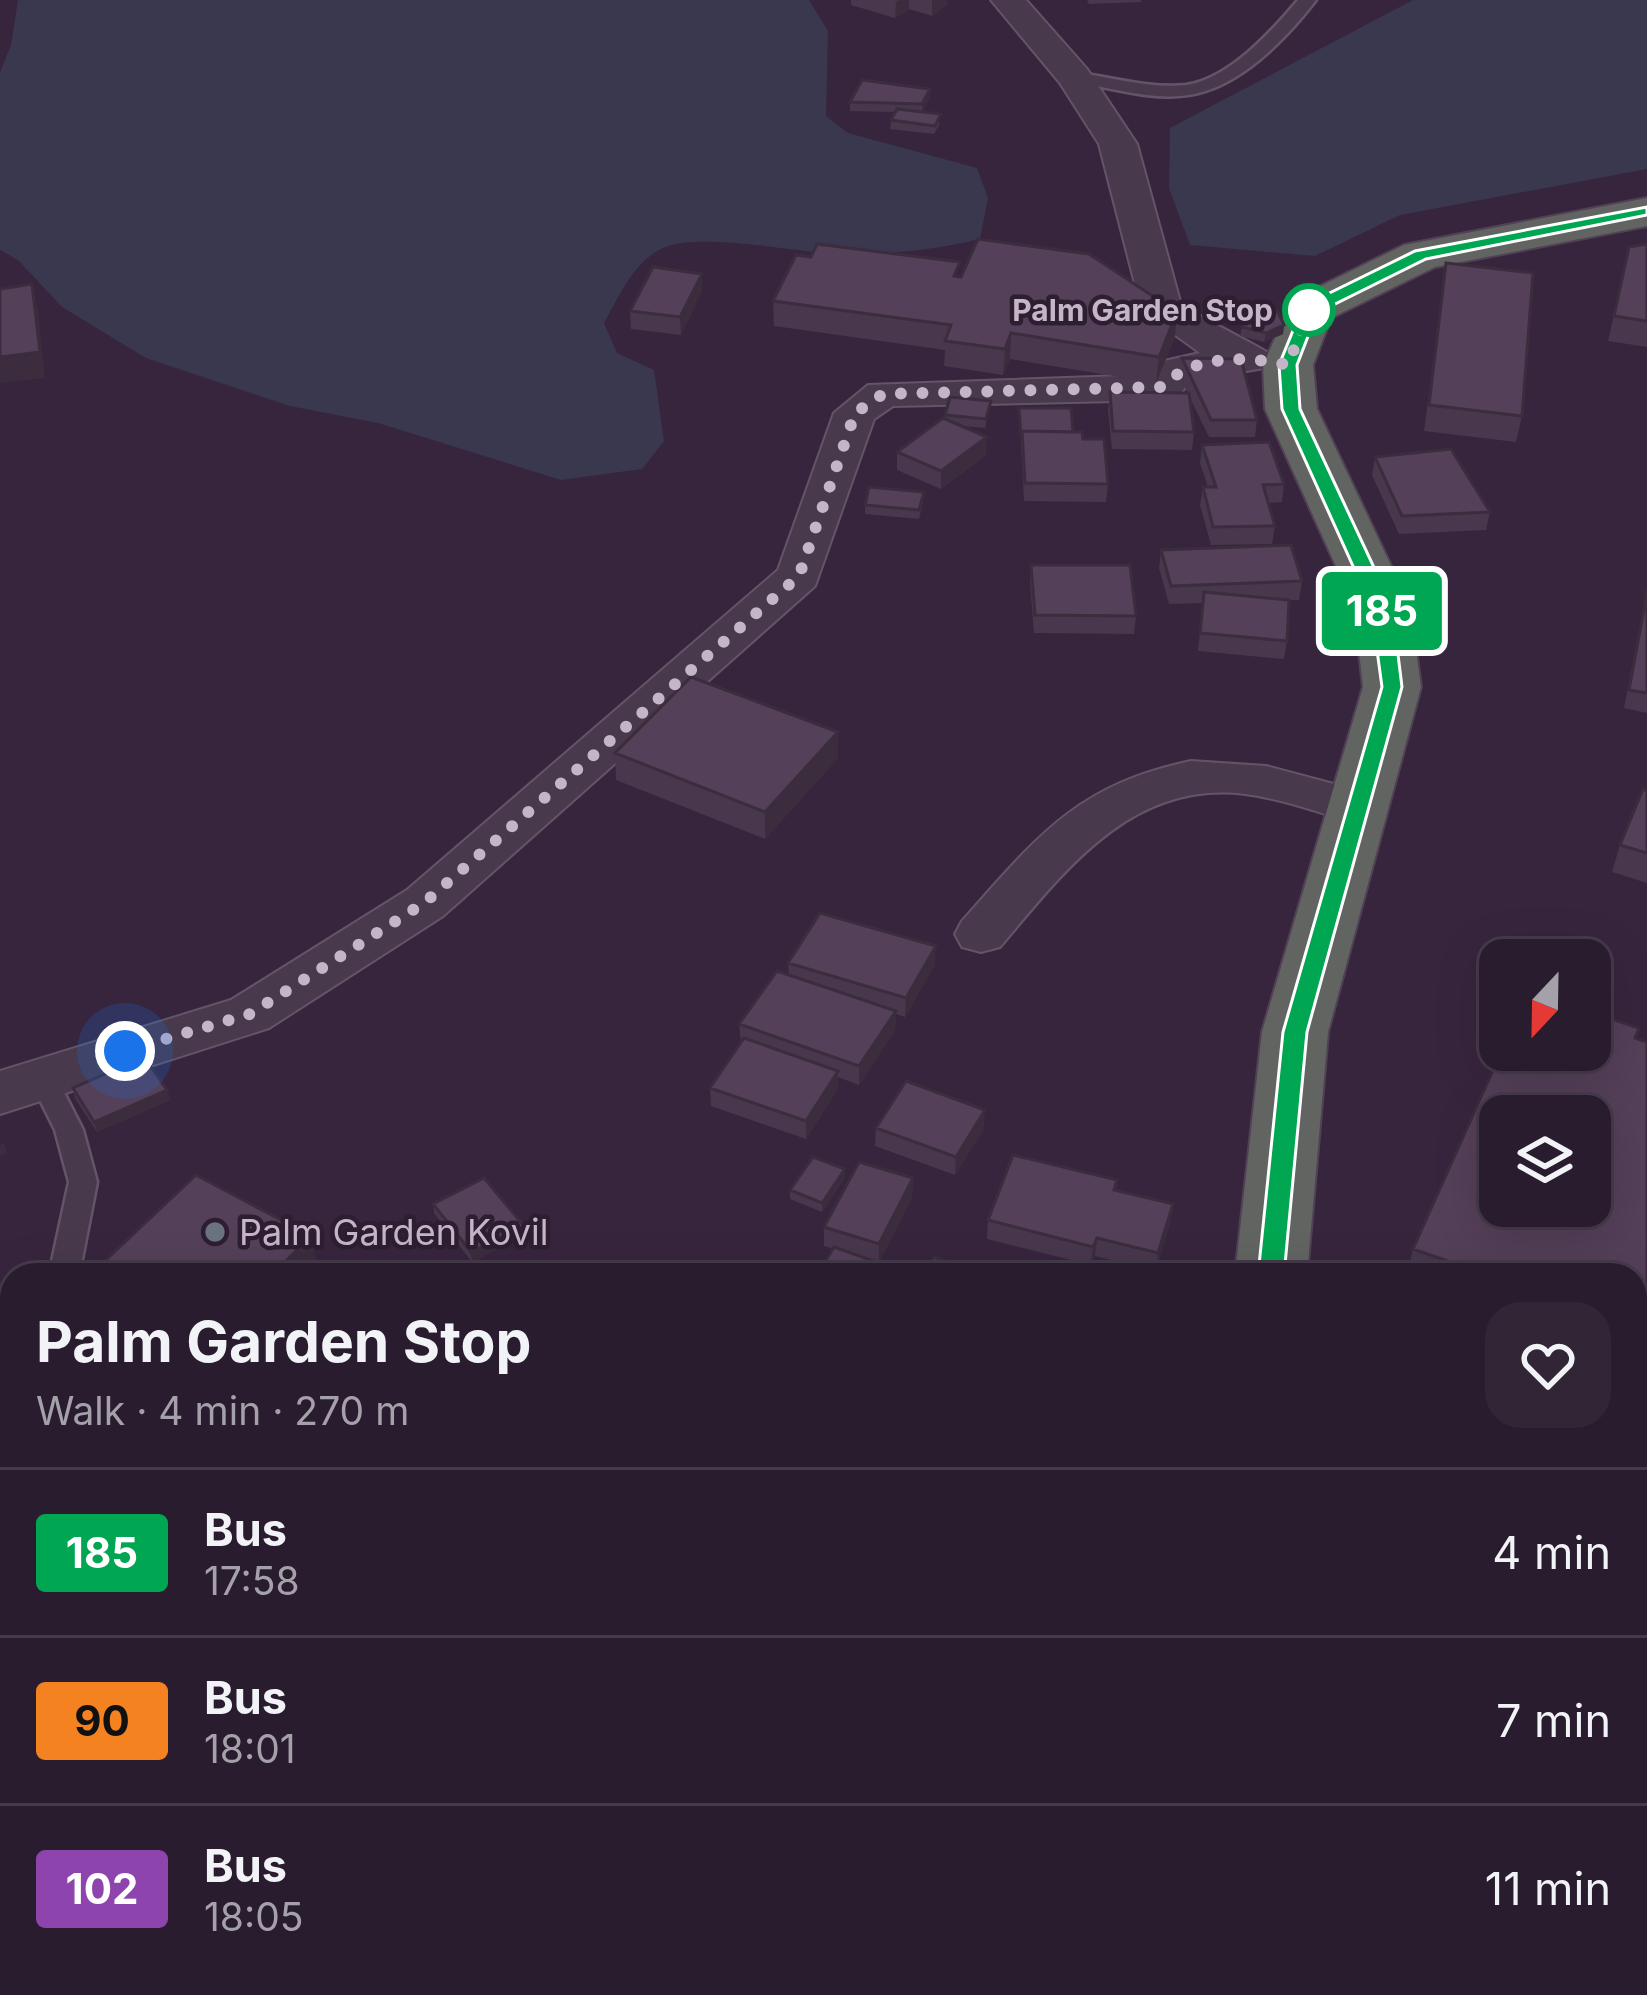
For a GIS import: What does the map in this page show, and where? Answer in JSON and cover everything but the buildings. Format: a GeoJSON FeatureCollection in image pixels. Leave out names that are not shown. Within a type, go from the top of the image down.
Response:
{"type":"FeatureCollection","features":[{"type":"Feature","properties":{"kind":"highway"},"geometry":{"type":"LineString","coordinates":[[1272,1263],[1295,1032],[1392,687],[1382,606],[1269,361],[1309,310],[1421,255],[1647,212]]}},
{"type":"Feature","properties":{"kind":"street"},"geometry":{"type":"LineString","coordinates":[[1008,0],[1074,76],[1118,144],[1162,311],[1220,348],[1269,361]]}},
{"type":"Feature","properties":{"kind":"street"},"geometry":{"type":"LineString","coordinates":[[21,1085],[250,1014],[424,903],[799,576],[855,413],[883,394],[1162,387],[1179,370],[1269,361]]}},
{"type":"Feature","properties":{"kind":"street"},"geometry":{"type":"LineString","coordinates":[[981,934],[1075,828],[1161,780],[1236,777],[1360,808]]}},
{"type":"Feature","properties":{"kind":"lane"},"geometry":{"type":"LineString","coordinates":[[1074,76],[1185,91],[1206,86],[1285,28],[1307,0]]}},
{"type":"Feature","properties":{"kind":"lane"},"geometry":{"type":"LineString","coordinates":[[21,1085],[69,1130],[83,1182],[66,1263]]}},
{"type":"Feature","properties":{"kind":"shaded area"},"geometry":{"type":"Polygon","coordinates":[[[18,0],[809,0],[828,31],[826,116],[848,133],[977,168],[988,198],[980,239],[871,253],[717,242],[674,244],[659,250],[633,273],[604,323],[617,353],[654,370],[664,441],[642,469],[561,480],[378,423],[290,406],[146,358],[62,307],[18,260],[0,250],[0,72],[11,45],[18,0]]]}},
{"type":"Feature","properties":{"kind":"shaded area"},"geometry":{"type":"Polygon","coordinates":[[[1413,0],[1647,0],[1647,169],[1400,215],[1315,256],[1190,245],[1169,188],[1170,128],[1413,0]]]}},
{"type":"Feature","properties":{"kind":"bus line","name":"185"},"geometry":{"type":"LineString","coordinates":[[1274,1263],[1295,1032],[1392,687],[1382,606],[1291,409],[1288,365],[1309,310],[1421,255],[1647,212]]}},
{"type":"Feature","properties":{"kind":"place","name":"Palm Garden Stop"},"geometry":{"type":"Point","coordinates":[1309,310]}},
{"type":"Feature","properties":{"kind":"place","name":"Palm Garden Kovil"},"geometry":{"type":"Point","coordinates":[215,1232]}},
{"type":"Feature","properties":{"kind":"route"},"geometry":{"type":"LineString","coordinates":[[125,1051],[250,1014],[424,903],[799,576],[855,413],[883,394],[1162,387],[1179,370],[1250,356],[1288,365],[1309,310]]}}]}
